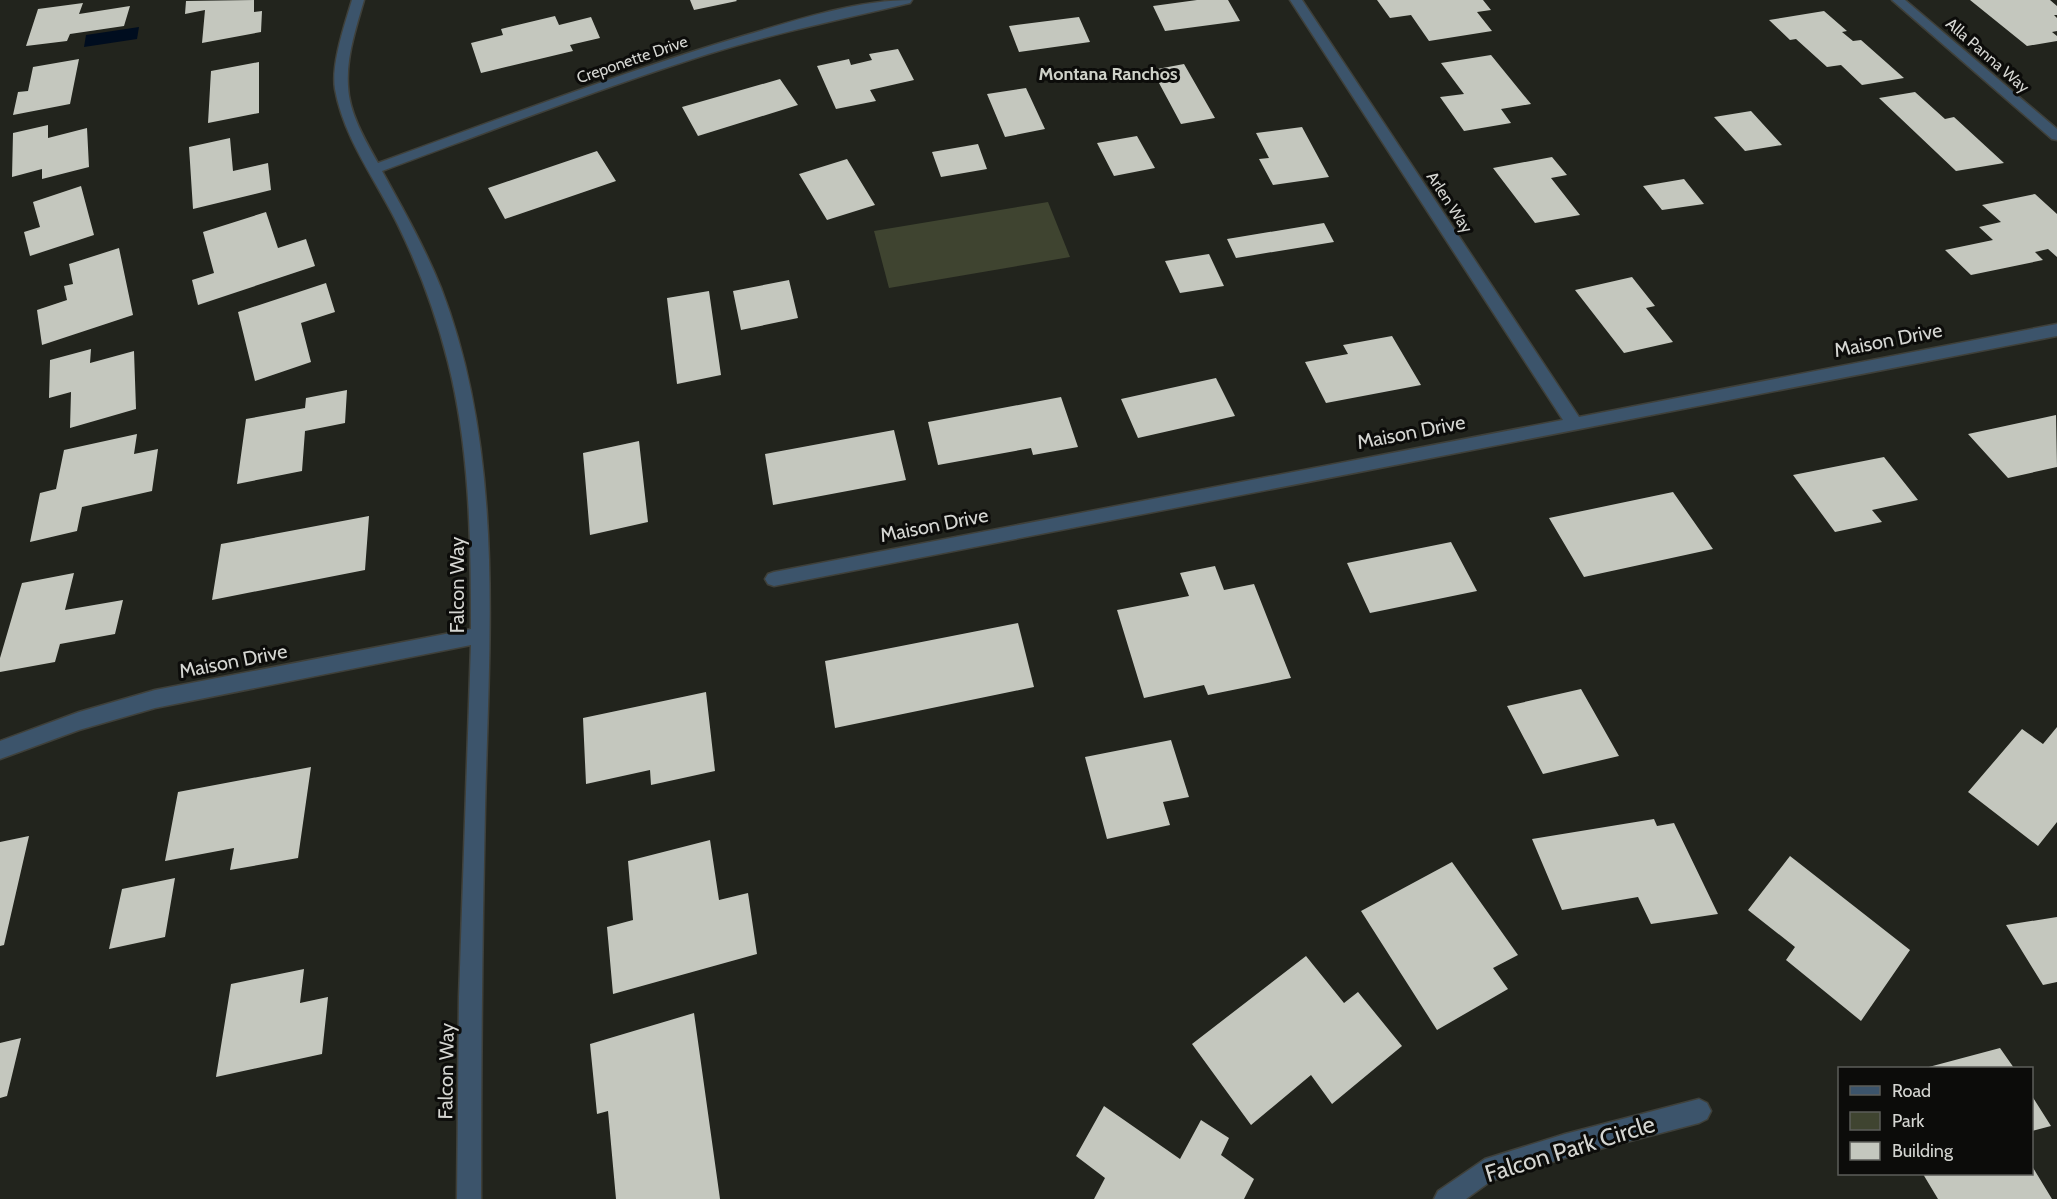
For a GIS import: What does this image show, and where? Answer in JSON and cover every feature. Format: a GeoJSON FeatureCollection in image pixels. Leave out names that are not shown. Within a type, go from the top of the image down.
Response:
{"type":"FeatureCollection","features":[{"type":"Feature","properties":{"kind":"street","name":"Falcon Way"},"geometry":{"type":"LineString","coordinates":[[358,0],[345,46],[341,87],[352,130],[405,225],[434,289],[456,362],[471,443],[480,532],[480,635],[470,997],[469,1199]]}},
{"type":"Feature","properties":{"kind":"street","name":"Creponette Drive"},"geometry":{"type":"LineString","coordinates":[[374,169],[708,50],[794,25],[906,0]]}},
{"type":"Feature","properties":{"kind":"street","name":"Arlen Way"},"geometry":{"type":"LineString","coordinates":[[1296,0],[1575,424]]}},
{"type":"Feature","properties":{"kind":"street","name":"Alla Panna Way"},"geometry":{"type":"LineString","coordinates":[[1898,0],[2057,136]]}},
{"type":"Feature","properties":{"kind":"street","name":"Maison Drive"},"geometry":{"type":"LineString","coordinates":[[774,579],[2057,330]]}},
{"type":"Feature","properties":{"kind":"street","name":"Maison Drive"},"geometry":{"type":"LineString","coordinates":[[0,750],[79,721],[155,699],[480,635]]}},
{"type":"Feature","properties":{"kind":"street","name":"Falcon Park Circle"},"geometry":{"type":"LineString","coordinates":[[1446,1199],[1485,1171],[1565,1146],[1699,1111]]}},
{"type":"Feature","properties":{"kind":"green space"},"geometry":{"type":"Polygon","coordinates":[[[1048,202],[1070,257],[889,288],[874,231],[1048,202]]]}},
{"type":"Feature","properties":{"kind":"water"},"geometry":{"type":"Polygon","coordinates":[[[139,27],[137,39],[84,47],[86,35],[139,27]]]}},
{"type":"Feature","properties":{"kind":"building"},"geometry":{"type":"Polygon","coordinates":[[[254,0],[254,12],[262,11],[261,32],[202,43],[205,10],[185,14],[186,1],[254,0]]]}},
{"type":"Feature","properties":{"kind":"building"},"geometry":{"type":"Polygon","coordinates":[[[690,0],[736,0],[737,1],[694,10],[690,0]]]}},
{"type":"Feature","properties":{"kind":"building"},"geometry":{"type":"Polygon","coordinates":[[[1197,0],[1228,0],[1240,21],[1165,31],[1153,6],[1197,0]]]}},
{"type":"Feature","properties":{"kind":"building"},"geometry":{"type":"Polygon","coordinates":[[[1377,0],[1483,0],[1491,10],[1477,12],[1492,31],[1429,41],[1411,15],[1390,18],[1377,0]]]}},
{"type":"Feature","properties":{"kind":"building"},"geometry":{"type":"Polygon","coordinates":[[[1970,0],[2050,0],[2057,6],[2057,15],[2054,15],[2057,18],[2057,31],[2052,32],[2057,36],[2057,41],[2027,46],[1970,0]]]}},
{"type":"Feature","properties":{"kind":"building"},"geometry":{"type":"Polygon","coordinates":[[[83,3],[79,14],[130,6],[124,26],[70,34],[67,41],[26,46],[38,9],[83,3]]]}},
{"type":"Feature","properties":{"kind":"building"},"geometry":{"type":"Polygon","coordinates":[[[1824,11],[1847,31],[1842,32],[1853,41],[1861,40],[1904,78],[1862,85],[1841,65],[1827,67],[1796,39],[1790,40],[1769,20],[1824,11]]]}},
{"type":"Feature","properties":{"kind":"building"},"geometry":{"type":"Polygon","coordinates":[[[555,16],[559,25],[591,17],[600,38],[570,45],[573,51],[481,73],[471,43],[503,35],[501,29],[555,16]]]}},
{"type":"Feature","properties":{"kind":"building"},"geometry":{"type":"Polygon","coordinates":[[[1079,17],[1090,42],[1019,52],[1009,26],[1079,17]]]}},
{"type":"Feature","properties":{"kind":"building"},"geometry":{"type":"Polygon","coordinates":[[[898,49],[914,80],[870,90],[876,101],[836,109],[817,66],[849,59],[851,65],[872,60],[869,54],[898,49]]]}},
{"type":"Feature","properties":{"kind":"building"},"geometry":{"type":"Polygon","coordinates":[[[1491,55],[1531,104],[1501,109],[1511,123],[1464,131],[1440,97],[1464,94],[1441,63],[1491,55]]]}},
{"type":"Feature","properties":{"kind":"building"},"geometry":{"type":"Polygon","coordinates":[[[79,59],[70,104],[13,115],[18,92],[28,91],[33,67],[79,59]]]}},
{"type":"Feature","properties":{"kind":"building"},"geometry":{"type":"Polygon","coordinates":[[[259,62],[259,113],[208,123],[211,71],[259,62]]]}},
{"type":"Feature","properties":{"kind":"building"},"geometry":{"type":"Polygon","coordinates":[[[1184,64],[1215,118],[1181,124],[1152,70],[1184,64]]]}},
{"type":"Feature","properties":{"kind":"building"},"geometry":{"type":"Polygon","coordinates":[[[780,79],[798,105],[698,136],[682,107],[780,79]]]}},
{"type":"Feature","properties":{"kind":"building"},"geometry":{"type":"Polygon","coordinates":[[[1026,88],[1045,129],[1005,137],[987,94],[1026,88]]]}},
{"type":"Feature","properties":{"kind":"building"},"geometry":{"type":"Polygon","coordinates":[[[1915,92],[1945,119],[1954,117],[2004,163],[1956,171],[1879,98],[1915,92]]]}},
{"type":"Feature","properties":{"kind":"building"},"geometry":{"type":"Polygon","coordinates":[[[1751,111],[1782,145],[1745,151],[1714,117],[1751,111]]]}},
{"type":"Feature","properties":{"kind":"building"},"geometry":{"type":"Polygon","coordinates":[[[48,125],[48,138],[87,128],[89,167],[42,179],[42,169],[12,177],[13,133],[48,125]]]}},
{"type":"Feature","properties":{"kind":"building"},"geometry":{"type":"Polygon","coordinates":[[[1302,127],[1329,177],[1273,185],[1259,159],[1269,158],[1256,133],[1302,127]]]}},
{"type":"Feature","properties":{"kind":"building"},"geometry":{"type":"Polygon","coordinates":[[[1137,136],[1155,168],[1114,176],[1097,143],[1137,136]]]}},
{"type":"Feature","properties":{"kind":"building"},"geometry":{"type":"Polygon","coordinates":[[[230,138],[233,171],[268,163],[271,190],[193,209],[189,147],[230,138]]]}},
{"type":"Feature","properties":{"kind":"building"},"geometry":{"type":"Polygon","coordinates":[[[978,144],[987,169],[941,177],[932,152],[978,144]]]}},
{"type":"Feature","properties":{"kind":"building"},"geometry":{"type":"Polygon","coordinates":[[[597,151],[616,181],[505,219],[488,188],[597,151]]]}},
{"type":"Feature","properties":{"kind":"building"},"geometry":{"type":"Polygon","coordinates":[[[1552,157],[1567,175],[1551,178],[1580,215],[1535,223],[1493,168],[1552,157]]]}},
{"type":"Feature","properties":{"kind":"building"},"geometry":{"type":"Polygon","coordinates":[[[847,159],[875,205],[827,220],[799,174],[847,159]]]}},
{"type":"Feature","properties":{"kind":"building"},"geometry":{"type":"Polygon","coordinates":[[[1684,179],[1704,204],[1662,210],[1643,186],[1684,179]]]}},
{"type":"Feature","properties":{"kind":"building"},"geometry":{"type":"Polygon","coordinates":[[[81,186],[94,235],[30,256],[24,232],[40,227],[33,202],[81,186]]]}},
{"type":"Feature","properties":{"kind":"building"},"geometry":{"type":"Polygon","coordinates":[[[2035,194],[2057,214],[2057,257],[2048,249],[2035,252],[2043,260],[1971,275],[1945,250],[1993,240],[1979,227],[2001,222],[1982,205],[2035,194]]]}},
{"type":"Feature","properties":{"kind":"building"},"geometry":{"type":"Polygon","coordinates":[[[266,212],[278,248],[306,239],[315,266],[198,305],[192,280],[214,273],[203,232],[266,212]]]}},
{"type":"Feature","properties":{"kind":"building"},"geometry":{"type":"Polygon","coordinates":[[[1324,223],[1334,242],[1236,258],[1227,239],[1324,223]]]}},
{"type":"Feature","properties":{"kind":"building"},"geometry":{"type":"Polygon","coordinates":[[[119,248],[133,315],[42,345],[37,310],[67,300],[64,286],[73,284],[69,264],[119,248]]]}},
{"type":"Feature","properties":{"kind":"building"},"geometry":{"type":"Polygon","coordinates":[[[1209,254],[1224,286],[1180,293],[1165,261],[1209,254]]]}},
{"type":"Feature","properties":{"kind":"building"},"geometry":{"type":"Polygon","coordinates":[[[1632,277],[1655,306],[1646,308],[1673,342],[1624,353],[1575,290],[1632,277]]]}},
{"type":"Feature","properties":{"kind":"building"},"geometry":{"type":"Polygon","coordinates":[[[789,280],[798,318],[741,330],[733,291],[789,280]]]}},
{"type":"Feature","properties":{"kind":"building"},"geometry":{"type":"Polygon","coordinates":[[[326,283],[335,312],[301,323],[311,362],[255,381],[238,312],[326,283]]]}},
{"type":"Feature","properties":{"kind":"building"},"geometry":{"type":"Polygon","coordinates":[[[709,291],[721,375],[677,384],[667,298],[709,291]]]}},
{"type":"Feature","properties":{"kind":"building"},"geometry":{"type":"Polygon","coordinates":[[[1392,336],[1421,385],[1326,403],[1305,362],[1348,354],[1343,345],[1392,336]]]}},
{"type":"Feature","properties":{"kind":"building"},"geometry":{"type":"Polygon","coordinates":[[[91,349],[90,363],[134,351],[136,409],[70,428],[71,392],[49,398],[50,360],[91,349]]]}},
{"type":"Feature","properties":{"kind":"building"},"geometry":{"type":"Polygon","coordinates":[[[1216,378],[1235,416],[1138,438],[1121,399],[1216,378]]]}},
{"type":"Feature","properties":{"kind":"building"},"geometry":{"type":"Polygon","coordinates":[[[347,390],[345,423],[305,431],[302,471],[237,484],[246,419],[305,408],[306,398],[347,390]]]}},
{"type":"Feature","properties":{"kind":"building"},"geometry":{"type":"Polygon","coordinates":[[[1061,397],[1078,447],[1033,455],[1031,448],[938,465],[928,422],[1061,397]]]}},
{"type":"Feature","properties":{"kind":"building"},"geometry":{"type":"Polygon","coordinates":[[[2056,415],[2057,467],[2008,478],[1968,434],[2056,415]]]}},
{"type":"Feature","properties":{"kind":"building"},"geometry":{"type":"Polygon","coordinates":[[[894,430],[906,480],[773,505],[765,454],[894,430]]]}},
{"type":"Feature","properties":{"kind":"building"},"geometry":{"type":"Polygon","coordinates":[[[137,434],[134,454],[158,449],[152,491],[82,507],[77,531],[30,542],[40,493],[56,489],[64,450],[137,434]]]}},
{"type":"Feature","properties":{"kind":"building"},"geometry":{"type":"Polygon","coordinates":[[[639,441],[648,522],[590,535],[583,453],[639,441]]]}},
{"type":"Feature","properties":{"kind":"building"},"geometry":{"type":"Polygon","coordinates":[[[1884,457],[1918,500],[1872,510],[1882,522],[1835,532],[1793,475],[1884,457]]]}},
{"type":"Feature","properties":{"kind":"building"},"geometry":{"type":"Polygon","coordinates":[[[1673,492],[1713,549],[1584,577],[1549,518],[1673,492]]]}},
{"type":"Feature","properties":{"kind":"building"},"geometry":{"type":"Polygon","coordinates":[[[369,516],[365,570],[212,600],[221,544],[369,516]]]}},
{"type":"Feature","properties":{"kind":"building"},"geometry":{"type":"Polygon","coordinates":[[[1451,542],[1477,591],[1370,613],[1347,563],[1451,542]]]}},
{"type":"Feature","properties":{"kind":"building"},"geometry":{"type":"Polygon","coordinates":[[[1215,566],[1224,590],[1254,584],[1291,678],[1208,695],[1204,685],[1144,698],[1117,610],[1189,596],[1180,573],[1215,566]]]}},
{"type":"Feature","properties":{"kind":"building"},"geometry":{"type":"Polygon","coordinates":[[[74,573],[65,610],[123,600],[115,634],[60,644],[55,662],[0,672],[0,658],[22,583],[74,573]]]}},
{"type":"Feature","properties":{"kind":"building"},"geometry":{"type":"Polygon","coordinates":[[[1018,623],[1034,687],[835,728],[825,661],[1018,623]]]}},
{"type":"Feature","properties":{"kind":"building"},"geometry":{"type":"Polygon","coordinates":[[[1581,689],[1619,756],[1543,774],[1507,706],[1581,689]]]}},
{"type":"Feature","properties":{"kind":"building"},"geometry":{"type":"Polygon","coordinates":[[[706,692],[715,771],[651,785],[650,770],[586,784],[583,718],[706,692]]]}},
{"type":"Feature","properties":{"kind":"building"},"geometry":{"type":"Polygon","coordinates":[[[2057,727],[2057,822],[2038,846],[1968,792],[2022,729],[2043,744],[2057,727]]]}},
{"type":"Feature","properties":{"kind":"building"},"geometry":{"type":"Polygon","coordinates":[[[1171,740],[1189,797],[1163,802],[1170,825],[1107,839],[1085,757],[1171,740]]]}},
{"type":"Feature","properties":{"kind":"building"},"geometry":{"type":"Polygon","coordinates":[[[311,767],[298,858],[230,870],[234,848],[165,861],[178,792],[311,767]]]}},
{"type":"Feature","properties":{"kind":"building"},"geometry":{"type":"Polygon","coordinates":[[[1654,819],[1657,826],[1674,823],[1718,914],[1651,924],[1638,897],[1562,910],[1532,839],[1654,819]]]}},
{"type":"Feature","properties":{"kind":"building"},"geometry":{"type":"Polygon","coordinates":[[[29,836],[4,945],[0,946],[0,842],[29,836]]]}},
{"type":"Feature","properties":{"kind":"building"},"geometry":{"type":"Polygon","coordinates":[[[710,840],[719,900],[748,893],[757,954],[613,994],[607,927],[633,920],[628,861],[710,840]]]}},
{"type":"Feature","properties":{"kind":"building"},"geometry":{"type":"Polygon","coordinates":[[[1790,856],[1910,950],[1861,1021],[1786,960],[1795,947],[1748,910],[1790,856]]]}},
{"type":"Feature","properties":{"kind":"building"},"geometry":{"type":"Polygon","coordinates":[[[1452,862],[1518,955],[1493,968],[1508,989],[1437,1030],[1361,911],[1452,862]]]}},
{"type":"Feature","properties":{"kind":"building"},"geometry":{"type":"Polygon","coordinates":[[[175,878],[165,937],[109,949],[122,889],[175,878]]]}},
{"type":"Feature","properties":{"kind":"building"},"geometry":{"type":"Polygon","coordinates":[[[2057,917],[2057,982],[2043,985],[2006,925],[2057,917]]]}},
{"type":"Feature","properties":{"kind":"building"},"geometry":{"type":"Polygon","coordinates":[[[1306,956],[1344,1003],[1358,992],[1402,1046],[1332,1104],[1311,1075],[1251,1125],[1192,1044],[1306,956]]]}},
{"type":"Feature","properties":{"kind":"building"},"geometry":{"type":"Polygon","coordinates":[[[304,969],[300,1003],[328,997],[322,1054],[216,1077],[231,984],[304,969]]]}},
{"type":"Feature","properties":{"kind":"building"},"geometry":{"type":"Polygon","coordinates":[[[694,1013],[720,1199],[616,1199],[608,1111],[597,1114],[590,1044],[694,1013]]]}},
{"type":"Feature","properties":{"kind":"building"},"geometry":{"type":"Polygon","coordinates":[[[21,1038],[7,1096],[0,1098],[0,1043],[21,1038]]]}},
{"type":"Feature","properties":{"kind":"building"},"geometry":{"type":"Polygon","coordinates":[[[2000,1048],[2013,1067],[1929,1067],[2000,1048]]]}},
{"type":"Feature","properties":{"kind":"building"},"geometry":{"type":"Polygon","coordinates":[[[2033,1098],[2051,1126],[2033,1131],[2033,1098]]]}},
{"type":"Feature","properties":{"kind":"building"},"geometry":{"type":"Polygon","coordinates":[[[1104,1106],[1180,1159],[1201,1120],[1229,1138],[1221,1155],[1254,1179],[1244,1199],[1094,1199],[1105,1178],[1076,1156],[1104,1106]]]}},
{"type":"Feature","properties":{"kind":"building"},"geometry":{"type":"Polygon","coordinates":[[[2033,1168],[2052,1199],[1938,1199],[1924,1175],[2033,1175],[2033,1168]]]}},
{"type":"Feature","properties":{"kind":"district","name":"Montana Ranchos"},"geometry":{"type":"Point","coordinates":[1108,74]}}]}
